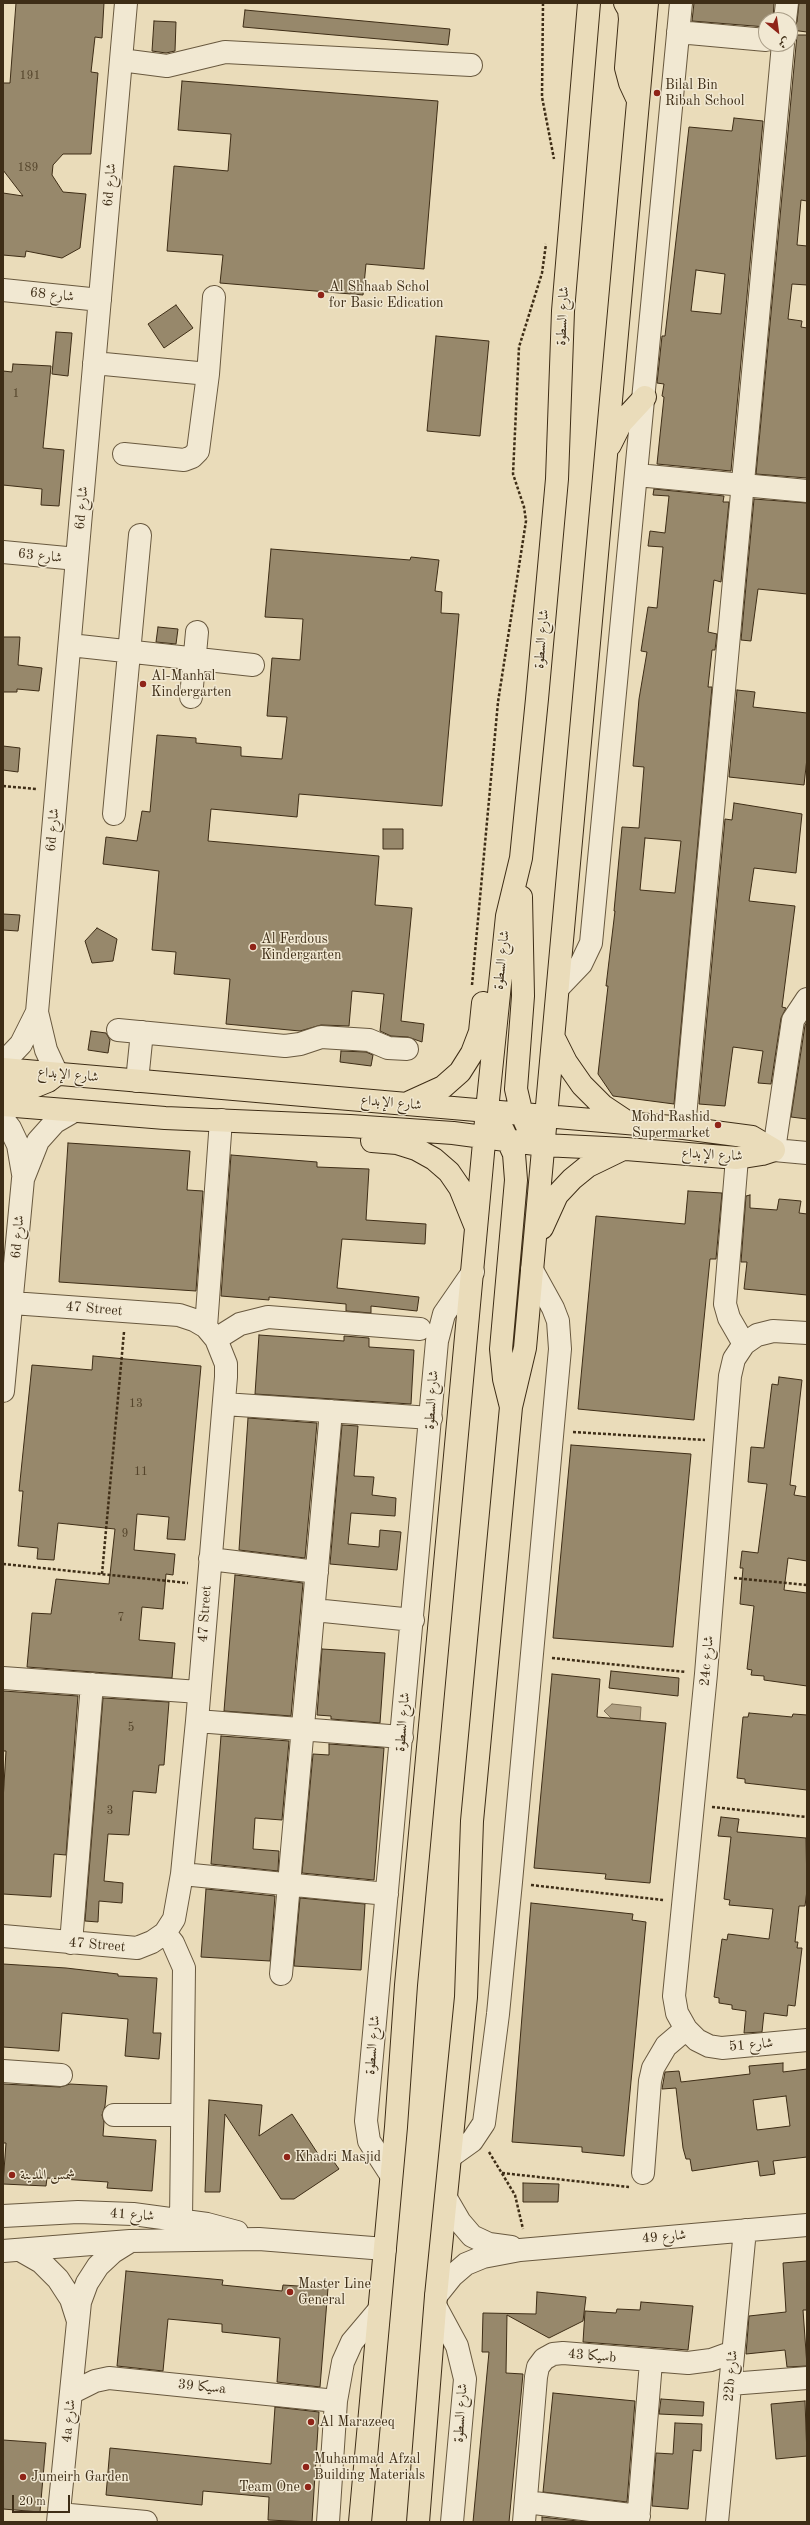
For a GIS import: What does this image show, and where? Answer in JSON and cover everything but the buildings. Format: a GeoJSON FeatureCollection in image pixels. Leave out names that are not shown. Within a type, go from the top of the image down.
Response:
{"type":"FeatureCollection","features":[{"type":"Feature","properties":{"kind":"main road","name":"شارع السطوة"},"geometry":{"type":"LineString","coordinates":[[360,2522],[378,2310],[385,2249],[406,1985],[478,1230],[487,1110],[507,916],[521,858],[557,479],[562,311],[589,3]]}},
{"type":"Feature","properties":{"kind":"main road"},"geometry":{"type":"LineString","coordinates":[[625,3],[629,10],[630,19],[626,68],[630,83],[639,101]]}},
{"type":"Feature","properties":{"kind":"main road"},"geometry":{"type":"LineString","coordinates":[[418,2522],[446,2198],[466,1997],[472,1821],[511,1407],[525,1348],[647,3]]}},
{"type":"Feature","properties":{"kind":"main road"},"geometry":{"type":"LineString","coordinates":[[606,455],[621,423],[645,397]]}},
{"type":"Feature","properties":{"kind":"main road"},"geometry":{"type":"LineString","coordinates":[[404,1104],[424,1098],[443,1087],[460,1072],[472,1053],[480,1032],[493,911],[502,886],[521,858]]}},
{"type":"Feature","properties":{"kind":"main road"},"geometry":{"type":"LineString","coordinates":[[521,858],[523,996],[516,1089],[522,1114],[535,1140],[543,1145]]}},
{"type":"Feature","properties":{"kind":"main road"},"geometry":{"type":"LineString","coordinates":[[554,1036],[566,1062],[582,1085],[603,1106],[628,1123]]}},
{"type":"Feature","properties":{"kind":"main road","name":"شارع الإبداع"},"geometry":{"type":"LineString","coordinates":[[3,1069],[684,1128],[752,1137],[774,1150]]}},
{"type":"Feature","properties":{"kind":"main road"},"geometry":{"type":"LineString","coordinates":[[3,1089],[26,1090],[37,1087],[57,1074]]}},
{"type":"Feature","properties":{"kind":"main road","name":"شارع الإبداع"},"geometry":{"type":"LineString","coordinates":[[3,1105],[221,1120],[453,1133],[543,1145],[626,1149],[737,1158],[750,1157],[774,1150]]}},
{"type":"Feature","properties":{"kind":"main road"},"geometry":{"type":"LineString","coordinates":[[487,1110],[510,1141],[514,1154],[516,1180],[501,1349],[504,1380],[511,1407]]}},
{"type":"Feature","properties":{"kind":"main road"},"geometry":{"type":"LineString","coordinates":[[302,1124],[327,1138],[397,1143],[416,1149],[434,1159],[449,1172],[460,1188],[478,1230]]}},
{"type":"Feature","properties":{"kind":"main road"},"geometry":{"type":"LineString","coordinates":[[533,1262],[547,1213],[557,1195],[588,1166],[626,1149]]}},
{"type":"Feature","properties":{"kind":"street","name":"6d شارع"},"geometry":{"type":"LineString","coordinates":[[57,1074],[46,1050],[37,1012],[126,3]]}},
{"type":"Feature","properties":{"kind":"street"},"geometry":{"type":"LineString","coordinates":[[558,988],[581,964],[591,943],[645,397],[681,3]]}},
{"type":"Feature","properties":{"kind":"street"},"geometry":{"type":"LineString","coordinates":[[678,32],[758,39]]}},
{"type":"Feature","properties":{"kind":"street"},"geometry":{"type":"LineString","coordinates":[[121,60],[172,66],[186,64],[204,56],[226,52],[471,65]]}},
{"type":"Feature","properties":{"kind":"street"},"geometry":{"type":"LineString","coordinates":[[684,1128],[782,52]]}},
{"type":"Feature","properties":{"kind":"street","name":"شارع 68"},"geometry":{"type":"LineString","coordinates":[[3,290],[100,300]]}},
{"type":"Feature","properties":{"kind":"street"},"geometry":{"type":"LineString","coordinates":[[124,454],[184,460],[195,455],[200,448],[214,297]]}},
{"type":"Feature","properties":{"kind":"street"},"geometry":{"type":"LineString","coordinates":[[94,363],[208,374]]}},
{"type":"Feature","properties":{"kind":"street"},"geometry":{"type":"LineString","coordinates":[[637,475],[807,491]]}},
{"type":"Feature","properties":{"kind":"street"},"geometry":{"type":"LineString","coordinates":[[114,814],[140,535]]}},
{"type":"Feature","properties":{"kind":"street","name":"شارع 63"},"geometry":{"type":"LineString","coordinates":[[3,552],[77,559]]}},
{"type":"Feature","properties":{"kind":"street"},"geometry":{"type":"LineString","coordinates":[[191,697],[197,632]]}},
{"type":"Feature","properties":{"kind":"street"},"geometry":{"type":"LineString","coordinates":[[70,645],[253,664]]}},
{"type":"Feature","properties":{"kind":"street"},"geometry":{"type":"LineString","coordinates":[[774,1150],[792,1026],[800,1006],[807,999]]}},
{"type":"Feature","properties":{"kind":"street","name":"6d شارع"},"geometry":{"type":"LineString","coordinates":[[3,1063],[21,1044],[37,1012]]}},
{"type":"Feature","properties":{"kind":"street"},"geometry":{"type":"LineString","coordinates":[[118,1030],[285,1046],[300,1044],[321,1037],[369,1040],[388,1048],[407,1049]]}},
{"type":"Feature","properties":{"kind":"street"},"geometry":{"type":"LineString","coordinates":[[137,1081],[142,1032]]}},
{"type":"Feature","properties":{"kind":"street","name":"6d شارع"},"geometry":{"type":"LineString","coordinates":[[23,1179],[38,1141],[55,1122],[74,1110]]}},
{"type":"Feature","properties":{"kind":"street","name":"6d شارع"},"geometry":{"type":"LineString","coordinates":[[3,1119],[10,1128],[18,1145],[23,1179],[3,1391]]}},
{"type":"Feature","properties":{"kind":"street"},"geometry":{"type":"LineString","coordinates":[[221,1120],[211,1333],[268,1317],[420,1329]]}},
{"type":"Feature","properties":{"kind":"street","name":"شارع الإبداع"},"geometry":{"type":"LineString","coordinates":[[774,1150],[807,1153]]}},
{"type":"Feature","properties":{"kind":"street"},"geometry":{"type":"LineString","coordinates":[[737,1158],[725,1304],[729,1318],[744,1344]]}},
{"type":"Feature","properties":{"kind":"street"},"geometry":{"type":"LineString","coordinates":[[451,2156],[472,2141],[478,2134],[486,2113],[511,1882],[560,1335],[553,1308],[533,1262]]}},
{"type":"Feature","properties":{"kind":"street","name":"شارع السطوة"},"geometry":{"type":"LineString","coordinates":[[391,2175],[369,2141],[366,2121],[439,1330],[449,1306],[473,1272]]}},
{"type":"Feature","properties":{"kind":"street","name":"47 Street"},"geometry":{"type":"LineString","coordinates":[[3,1936],[137,1948],[152,1942],[164,1933],[174,1919],[182,1874],[197,1720],[207,1585],[224,1404],[226,1364],[211,1333],[194,1320],[180,1315],[12,1303]]}},
{"type":"Feature","properties":{"kind":"street","name":"24c شارع"},"geometry":{"type":"LineString","coordinates":[[691,2034],[677,2013],[674,1996],[685,1902],[706,1674],[730,1376],[734,1359],[744,1344],[757,1335],[773,1331],[807,1333]]}},
{"type":"Feature","properties":{"kind":"street"},"geometry":{"type":"LineString","coordinates":[[224,1404],[431,1418]]}},
{"type":"Feature","properties":{"kind":"street"},"geometry":{"type":"LineString","coordinates":[[281,1974],[331,1411]]}},
{"type":"Feature","properties":{"kind":"street"},"geometry":{"type":"LineString","coordinates":[[210,1559],[317,1572]]}},
{"type":"Feature","properties":{"kind":"street"},"geometry":{"type":"LineString","coordinates":[[314,1610],[413,1620]]}},
{"type":"Feature","properties":{"kind":"street"},"geometry":{"type":"LineString","coordinates":[[3,1678],[199,1692]]}},
{"type":"Feature","properties":{"kind":"street"},"geometry":{"type":"LineString","coordinates":[[71,1943],[92,1684]]}},
{"type":"Feature","properties":{"kind":"street"},"geometry":{"type":"LineString","coordinates":[[197,1720],[402,1737]]}},
{"type":"Feature","properties":{"kind":"street"},"geometry":{"type":"LineString","coordinates":[[182,1874],[387,1894]]}},
{"type":"Feature","properties":{"kind":"street"},"geometry":{"type":"LineString","coordinates":[[164,1933],[180,1955],[184,1968],[180,2220]]}},
{"type":"Feature","properties":{"kind":"street"},"geometry":{"type":"LineString","coordinates":[[643,2173],[650,2081],[653,2068],[666,2046],[691,2034]]}},
{"type":"Feature","properties":{"kind":"street","name":"شارع 51"},"geometry":{"type":"LineString","coordinates":[[691,2034],[722,2048],[807,2040]]}},
{"type":"Feature","properties":{"kind":"street"},"geometry":{"type":"LineString","coordinates":[[3,2071],[61,2075]]}},
{"type":"Feature","properties":{"kind":"street"},"geometry":{"type":"LineString","coordinates":[[114,2116],[182,2115]]}},
{"type":"Feature","properties":{"kind":"street","name":"شارع 49"},"geometry":{"type":"LineString","coordinates":[[446,2198],[460,2222],[472,2236],[489,2244],[522,2250]]}},
{"type":"Feature","properties":{"kind":"street","name":"شارع 41"},"geometry":{"type":"LineString","coordinates":[[3,2216],[78,2212],[133,2214],[207,2224],[259,2238]]}},
{"type":"Feature","properties":{"kind":"street","name":"شارع 49"},"geometry":{"type":"LineString","coordinates":[[437,2303],[452,2276],[466,2264],[483,2257],[522,2250],[807,2225]]}},
{"type":"Feature","properties":{"kind":"street","name":"22b شارع"},"geometry":{"type":"LineString","coordinates":[[717,2522],[744,2230]]}},
{"type":"Feature","properties":{"kind":"street","name":"شارع 41"},"geometry":{"type":"LineString","coordinates":[[12,2250],[130,2241],[259,2238],[385,2249]]}},
{"type":"Feature","properties":{"kind":"street","name":"4a شارع"},"geometry":{"type":"LineString","coordinates":[[59,2518],[80,2302],[87,2283],[98,2266],[113,2252],[130,2241]]}},
{"type":"Feature","properties":{"kind":"street","name":"4a شارع"},"geometry":{"type":"LineString","coordinates":[[12,2250],[41,2262],[58,2278],[71,2299],[78,2321]]}},
{"type":"Feature","properties":{"kind":"street","name":"شارع السطوة"},"geometry":{"type":"LineString","coordinates":[[437,2303],[457,2346],[465,2379],[452,2522]]}},
{"type":"Feature","properties":{"kind":"street","name":"شارع السطوة"},"geometry":{"type":"LineString","coordinates":[[328,2522],[336,2401],[340,2374],[347,2352],[378,2310]]}},
{"type":"Feature","properties":{"kind":"street","name":"سيكا 43b"},"geometry":{"type":"LineString","coordinates":[[525,2512],[536,2377],[538,2367],[544,2359],[553,2354],[563,2353],[652,2362],[699,2362],[733,2352]]}},
{"type":"Feature","properties":{"kind":"street"},"geometry":{"type":"LineString","coordinates":[[525,2512],[638,2519],[652,2362]]}},
{"type":"Feature","properties":{"kind":"street","name":"سيكا 39a"},"geometry":{"type":"LineString","coordinates":[[71,2393],[95,2381],[109,2378],[336,2401]]}},
{"type":"Feature","properties":{"kind":"street"},"geometry":{"type":"LineString","coordinates":[[730,2384],[807,2378]]}},
{"type":"Feature","properties":{"kind":"street"},"geometry":{"type":"LineString","coordinates":[[59,2518],[146,2522]]}},
{"type":"Feature","properties":{"kind":"path"},"geometry":{"type":"LineString","coordinates":[[543,3],[542,97],[554,161]]}},
{"type":"Feature","properties":{"kind":"path"},"geometry":{"type":"LineString","coordinates":[[472,988],[498,702],[526,521],[524,507],[514,474],[518,347],[542,273],[546,243]]}},
{"type":"Feature","properties":{"kind":"path"},"geometry":{"type":"LineString","coordinates":[[3,786],[56,791]]}},
{"type":"Feature","properties":{"kind":"path"},"geometry":{"type":"LineString","coordinates":[[102,1574],[126,1312]]}},
{"type":"Feature","properties":{"kind":"path"},"geometry":{"type":"LineString","coordinates":[[552,1430],[724,1441]]}},
{"type":"Feature","properties":{"kind":"path"},"geometry":{"type":"LineString","coordinates":[[3,1564],[207,1585]]}},
{"type":"Feature","properties":{"kind":"path"},"geometry":{"type":"LineString","coordinates":[[714,1576],[807,1585]]}},
{"type":"Feature","properties":{"kind":"path"},"geometry":{"type":"LineString","coordinates":[[531,1656],[706,1674]]}},
{"type":"Feature","properties":{"kind":"path"},"geometry":{"type":"LineString","coordinates":[[694,1806],[807,1817]]}},
{"type":"Feature","properties":{"kind":"path"},"geometry":{"type":"LineString","coordinates":[[511,1882],[685,1902]]}},
{"type":"Feature","properties":{"kind":"path"},"geometry":{"type":"LineString","coordinates":[[478,2134],[515,2195],[523,2224],[522,2250]]}},
{"type":"Feature","properties":{"kind":"path"},"geometry":{"type":"LineString","coordinates":[[502,2173],[642,2188],[643,2173]]}},
{"type":"Feature","properties":{"kind":"shaded area"},"geometry":{"type":"Polygon","coordinates":[[[612,1704],[641,1707],[640,1721],[611,1718],[604,1711],[612,1704]]]}},
{"type":"Feature","properties":{"kind":"place","name":"Bilal Bin Ribah School"},"geometry":{"type":"Point","coordinates":[657,93]}},
{"type":"Feature","properties":{"kind":"place","name":"Al Shhaab Schol for Basic Edication"},"geometry":{"type":"Point","coordinates":[321,295]}},
{"type":"Feature","properties":{"kind":"place","name":"Al-Manhal Kindergarten"},"geometry":{"type":"Point","coordinates":[143,684]}},
{"type":"Feature","properties":{"kind":"place","name":"Al Ferdous Kindergarten"},"geometry":{"type":"Point","coordinates":[253,947]}},
{"type":"Feature","properties":{"kind":"place","name":"Mohd Rashid Supermarket"},"geometry":{"type":"Point","coordinates":[718,1125]}},
{"type":"Feature","properties":{"kind":"place","name":"Khadri Masjid"},"geometry":{"type":"Point","coordinates":[287,2157]}},
{"type":"Feature","properties":{"kind":"place","name":"شمس المدينة"},"geometry":{"type":"Point","coordinates":[12,2175]}},
{"type":"Feature","properties":{"kind":"place","name":"Master Line General"},"geometry":{"type":"Point","coordinates":[290,2292]}},
{"type":"Feature","properties":{"kind":"place","name":"Al Marazeeq"},"geometry":{"type":"Point","coordinates":[311,2422]}},
{"type":"Feature","properties":{"kind":"place","name":"Muhammad Afzal Building Materials"},"geometry":{"type":"Point","coordinates":[306,2467]}},
{"type":"Feature","properties":{"kind":"place","name":"Jumeirh Garden"},"geometry":{"type":"Point","coordinates":[23,2477]}},
{"type":"Feature","properties":{"kind":"place","name":"Team One"},"geometry":{"type":"Point","coordinates":[308,2487]}}]}
